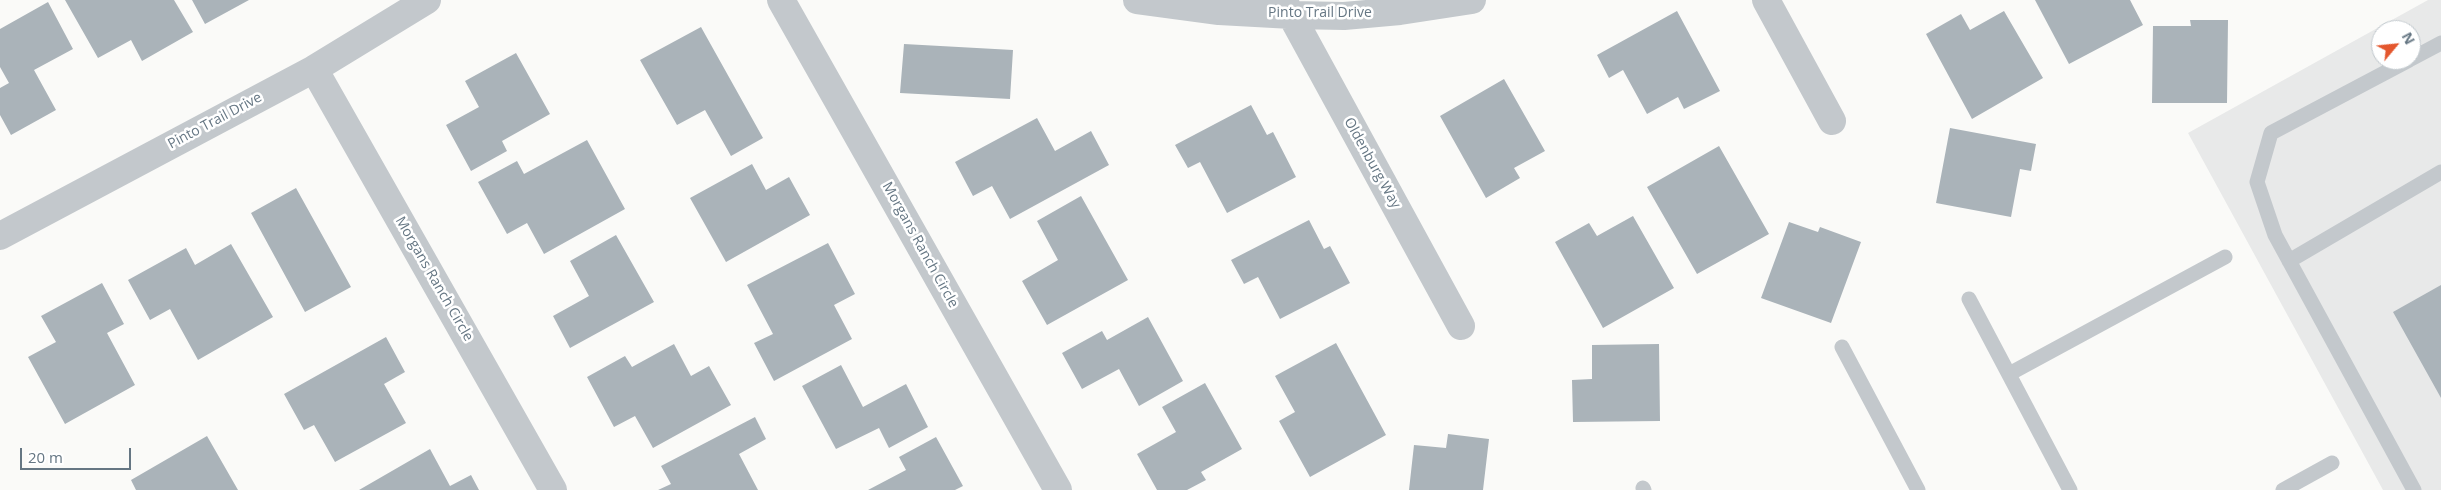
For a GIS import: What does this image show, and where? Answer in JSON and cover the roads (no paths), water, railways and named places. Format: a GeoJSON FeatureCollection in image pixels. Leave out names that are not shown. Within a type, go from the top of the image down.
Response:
{"type":"FeatureCollection","features":[{"type":"Feature","properties":{"kind":"street","name":"Pinto Trail Drive"},"geometry":{"type":"LineString","coordinates":[[0,236],[314,69],[427,0]]}},
{"type":"Feature","properties":{"kind":"street","name":"Morgans Ranch Circle"},"geometry":{"type":"LineString","coordinates":[[781,0],[1058,490]]}},
{"type":"Feature","properties":{"kind":"street","name":"Pinto Trail Drive"},"geometry":{"type":"LineString","coordinates":[[1137,0],[1219,10],[1287,8],[1344,16],[1400,11],[1472,0]]}},
{"type":"Feature","properties":{"kind":"street"},"geometry":{"type":"LineString","coordinates":[[1766,0],[1832,121]]}},
{"type":"Feature","properties":{"kind":"street","name":"Oldenburg Way"},"geometry":{"type":"LineString","coordinates":[[1287,8],[1461,326]]}},
{"type":"Feature","properties":{"kind":"street","name":"Morgans Ranch Circle"},"geometry":{"type":"LineString","coordinates":[[314,69],[553,490]]}},
{"type":"Feature","properties":{"kind":"lane"},"geometry":{"type":"LineString","coordinates":[[2421,53],[2441,43]]}},
{"type":"Feature","properties":{"kind":"lane"},"geometry":{"type":"LineString","coordinates":[[2389,70],[2271,133],[2257,182],[2275,235],[2414,490]]}},
{"type":"Feature","properties":{"kind":"lane"},"geometry":{"type":"LineString","coordinates":[[2289,261],[2441,172]]}},
{"type":"Feature","properties":{"kind":"lane"},"geometry":{"type":"LineString","coordinates":[[2009,374],[2225,257]]}},
{"type":"Feature","properties":{"kind":"lane"},"geometry":{"type":"LineString","coordinates":[[1969,299],[2070,490]]}},
{"type":"Feature","properties":{"kind":"lane"},"geometry":{"type":"LineString","coordinates":[[1842,347],[1918,490]]}},
{"type":"Feature","properties":{"kind":"lane"},"geometry":{"type":"LineString","coordinates":[[2284,490],[2332,463]]}}]}
